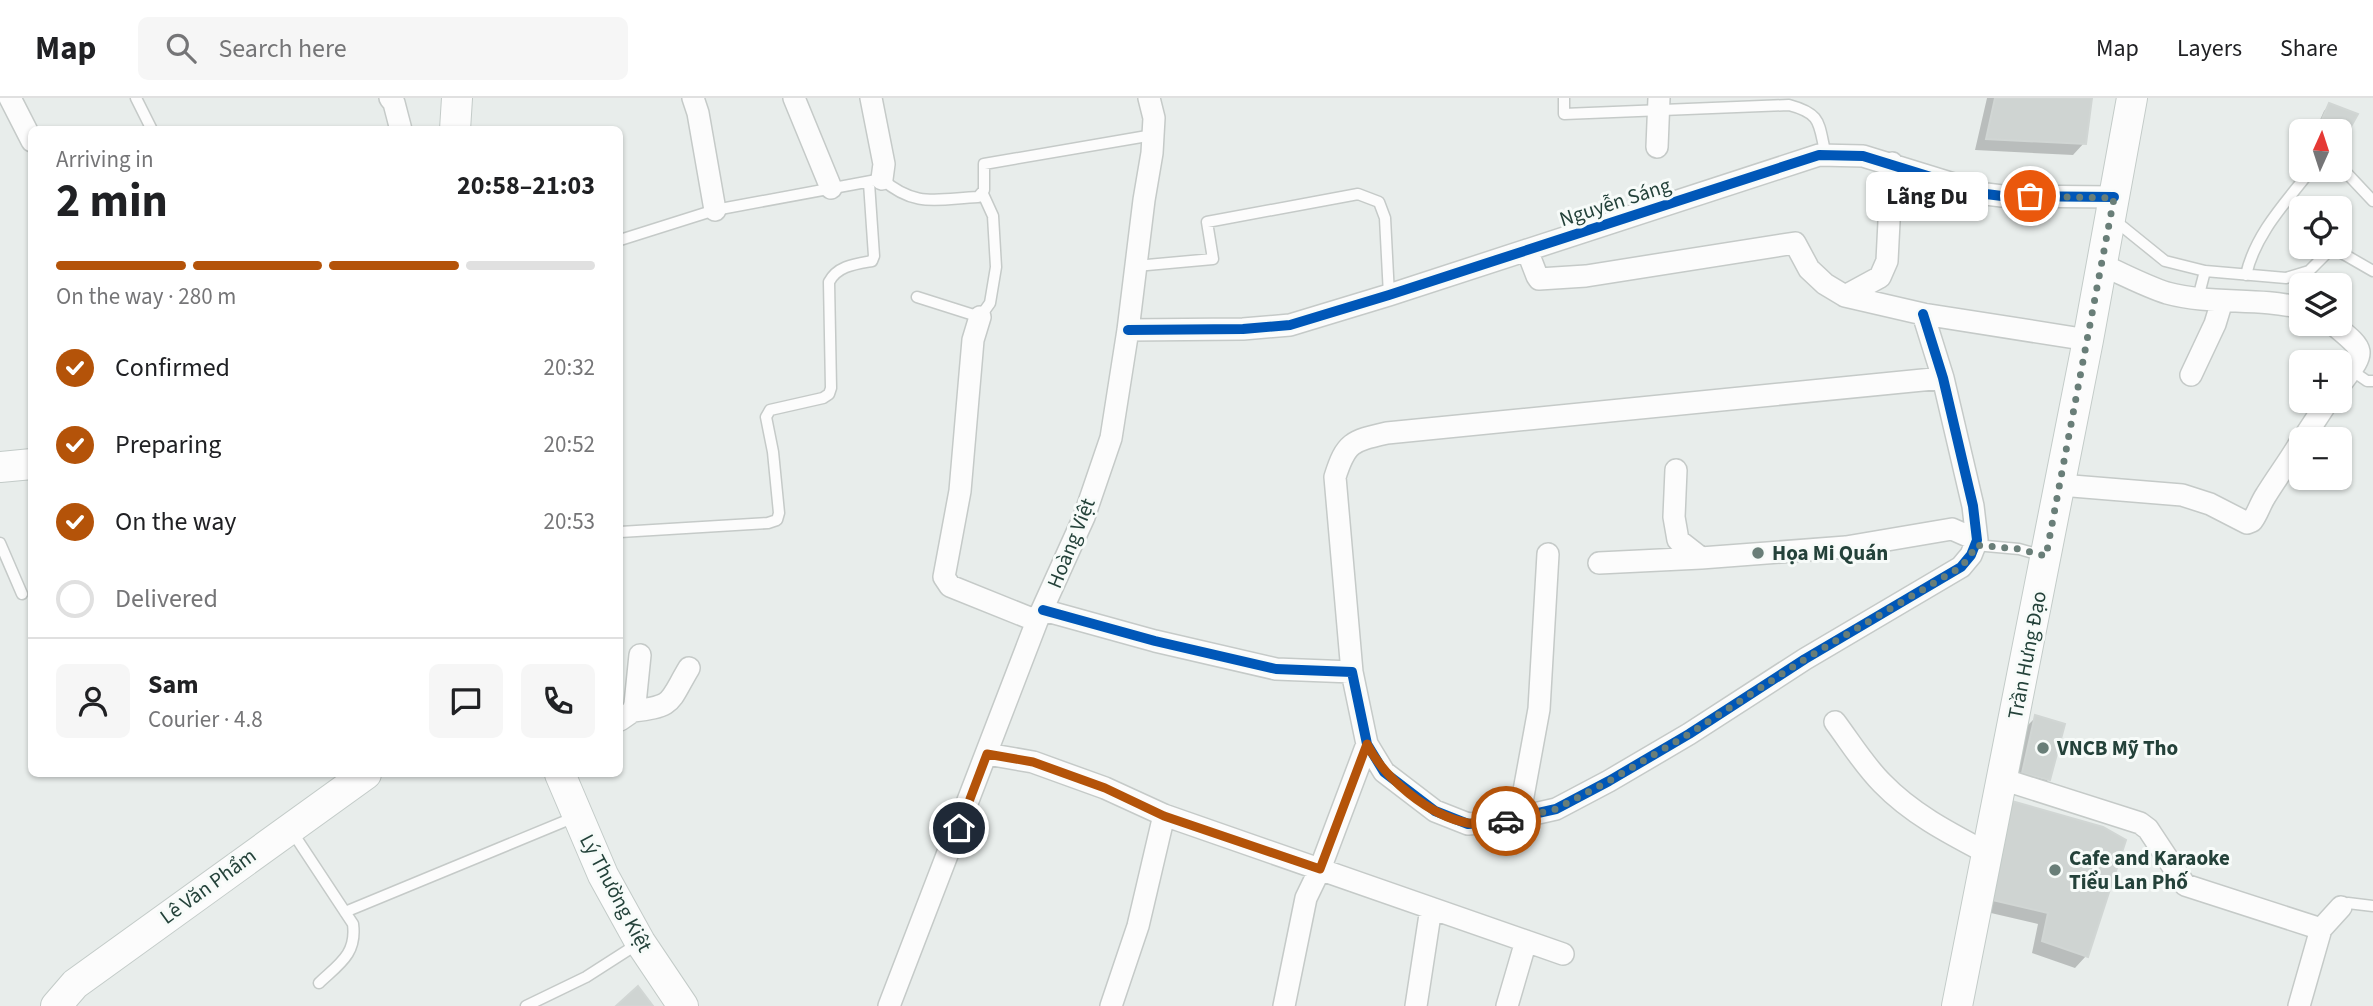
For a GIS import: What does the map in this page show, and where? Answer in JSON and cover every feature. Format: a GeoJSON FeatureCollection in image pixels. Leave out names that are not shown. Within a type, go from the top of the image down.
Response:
{"type":"FeatureCollection","features":[{"type":"Feature","properties":{"kind":"street"},"geometry":{"type":"LineString","coordinates":[[10,98],[28,133]]}},
{"type":"Feature","properties":{"kind":"street"},"geometry":{"type":"LineString","coordinates":[[390,98],[400,126]]}},
{"type":"Feature","properties":{"kind":"street"},"geometry":{"type":"LineString","coordinates":[[455,126],[457,98]]}},
{"type":"Feature","properties":{"kind":"street"},"geometry":{"type":"LineString","coordinates":[[693,98],[715,210]]}},
{"type":"Feature","properties":{"kind":"street"},"geometry":{"type":"LineString","coordinates":[[794,98],[831,188]]}},
{"type":"Feature","properties":{"kind":"street"},"geometry":{"type":"LineString","coordinates":[[871,98],[884,164],[876,181]]}},
{"type":"Feature","properties":{"kind":"street","name":"Hoàng Việt"},"geometry":{"type":"LineString","coordinates":[[889,1006],[1040,615],[1084,517],[1111,438],[1153,135],[1154,118],[1149,98]]}},
{"type":"Feature","properties":{"kind":"street","name":"Trần Hưng Đạo"},"geometry":{"type":"LineString","coordinates":[[1957,1006],[2088,340],[2132,98]]}},
{"type":"Feature","properties":{"kind":"street"},"geometry":{"type":"LineString","coordinates":[[1657,147],[1659,104]]}},
{"type":"Feature","properties":{"kind":"street","name":"Nguyễn Sáng"},"geometry":{"type":"LineString","coordinates":[[1128,330],[1243,329],[1290,325],[1826,155],[1863,156],[1892,163],[1986,194],[2112,208]]}},
{"type":"Feature","properties":{"kind":"street"},"geometry":{"type":"LineString","coordinates":[[1845,296],[1880,277],[1887,261],[1892,163]]}},
{"type":"Feature","properties":{"kind":"street"},"geometry":{"type":"LineString","coordinates":[[1528,250],[1536,276],[1549,280],[1795,243],[1809,269],[1825,284],[1845,296],[1923,314],[2088,340]]}},
{"type":"Feature","properties":{"kind":"street"},"geometry":{"type":"LineString","coordinates":[[2102,265],[2167,293],[2222,301],[2266,302],[2289,306]]}},
{"type":"Feature","properties":{"kind":"street"},"geometry":{"type":"LineString","coordinates":[[2191,375],[2215,324],[2222,301]]}},
{"type":"Feature","properties":{"kind":"street"},"geometry":{"type":"LineString","coordinates":[[1923,314],[1943,378],[1973,506],[1976,542],[1971,555],[1961,567],[1805,659],[1689,734],[1556,809],[1520,818],[1468,824],[1435,811],[1384,772],[1367,744],[1352,672],[1335,477],[1343,452],[1362,439],[1387,433],[1943,378]]}},
{"type":"Feature","properties":{"kind":"street"},"geometry":{"type":"LineString","coordinates":[[980,317],[973,340],[960,491],[944,577],[950,586],[1040,615],[1276,669],[1352,672]]}},
{"type":"Feature","properties":{"kind":"street"},"geometry":{"type":"LineString","coordinates":[[2347,336],[2359,346],[2358,361],[2352,369]]}},
{"type":"Feature","properties":{"kind":"street"},"geometry":{"type":"LineString","coordinates":[[2060,485],[2182,495],[2210,504],[2247,523],[2257,515],[2265,496],[2289,462]]}},
{"type":"Feature","properties":{"kind":"street"},"geometry":{"type":"LineString","coordinates":[[0,467],[28,464]]}},
{"type":"Feature","properties":{"kind":"street"},"geometry":{"type":"LineString","coordinates":[[1676,470],[1674,517],[1678,540],[1700,558]]}},
{"type":"Feature","properties":{"kind":"street"},"geometry":{"type":"LineString","coordinates":[[1599,562],[1700,558],[1846,547],[1952,529],[1976,542]]}},
{"type":"Feature","properties":{"kind":"street"},"geometry":{"type":"LineString","coordinates":[[1520,818],[1539,709],[1548,554]]}},
{"type":"Feature","properties":{"kind":"street"},"geometry":{"type":"LineString","coordinates":[[626,715],[635,704],[640,655]]}},
{"type":"Feature","properties":{"kind":"street"},"geometry":{"type":"LineString","coordinates":[[626,715],[668,703],[689,668]]}},
{"type":"Feature","properties":{"kind":"street"},"geometry":{"type":"LineString","coordinates":[[1835,722],[1873,773],[1909,807],[1942,829],[1987,853]]}},
{"type":"Feature","properties":{"kind":"street"},"geometry":{"type":"LineString","coordinates":[[1284,1006],[1306,898],[1320,869],[1367,744]]}},
{"type":"Feature","properties":{"kind":"street"},"geometry":{"type":"LineString","coordinates":[[987,754],[1045,766],[1105,788],[1164,816],[1563,954]]}},
{"type":"Feature","properties":{"kind":"street","name":"Lê Văn Phẩm"},"geometry":{"type":"LineString","coordinates":[[56,1006],[75,984],[362,777]]}},
{"type":"Feature","properties":{"kind":"street","name":"Lý Thường Kiệt"},"geometry":{"type":"LineString","coordinates":[[561,777],[603,875],[640,942],[682,1006]]}},
{"type":"Feature","properties":{"kind":"street"},"geometry":{"type":"LineString","coordinates":[[2003,779],[2140,823],[2148,829],[2185,885],[2320,929]]}},
{"type":"Feature","properties":{"kind":"street"},"geometry":{"type":"LineString","coordinates":[[1111,1006],[1138,926],[1164,816]]}},
{"type":"Feature","properties":{"kind":"street"},"geometry":{"type":"LineString","coordinates":[[2299,1006],[2320,929],[2341,907]]}},
{"type":"Feature","properties":{"kind":"street"},"geometry":{"type":"LineString","coordinates":[[1416,1006],[1431,908]]}},
{"type":"Feature","properties":{"kind":"street"},"geometry":{"type":"LineString","coordinates":[[1507,1006],[1526,941]]}},
{"type":"Feature","properties":{"kind":"lane"},"geometry":{"type":"LineString","coordinates":[[136,98],[150,126]]}},
{"type":"Feature","properties":{"kind":"lane"},"geometry":{"type":"LineString","coordinates":[[1564,98],[1564,114],[1659,104],[1789,105],[1808,110],[1817,118],[1826,155]]}},
{"type":"Feature","properties":{"kind":"lane"},"geometry":{"type":"LineString","coordinates":[[917,297],[980,317],[990,303],[996,267],[993,216],[983,194],[985,164],[1153,135]]}},
{"type":"Feature","properties":{"kind":"lane"},"geometry":{"type":"LineString","coordinates":[[2352,179],[2373,201]]}},
{"type":"Feature","properties":{"kind":"lane"},"geometry":{"type":"LineString","coordinates":[[623,239],[715,210],[876,181],[902,195],[920,200],[978,197],[983,194]]}},
{"type":"Feature","properties":{"kind":"lane"},"geometry":{"type":"LineString","coordinates":[[623,532],[768,523],[777,520],[779,513],[773,452],[766,417],[770,410],[823,398],[829,394],[829,282],[833,274],[843,268],[872,261],[876,181]]}},
{"type":"Feature","properties":{"kind":"lane"},"geometry":{"type":"LineString","coordinates":[[2246,275],[2250,255],[2302,182]]}},
{"type":"Feature","properties":{"kind":"lane"},"geometry":{"type":"LineString","coordinates":[[1136,266],[1213,259],[1207,222],[1358,194],[1379,202],[1385,218],[1390,295]]}},
{"type":"Feature","properties":{"kind":"lane"},"geometry":{"type":"LineString","coordinates":[[2112,208],[2154,254],[2165,261],[2205,271],[2286,278],[2309,271],[2330,250],[2340,252],[2373,271]]}},
{"type":"Feature","properties":{"kind":"lane"},"geometry":{"type":"LineString","coordinates":[[2198,298],[2205,271]]}},
{"type":"Feature","properties":{"kind":"lane"},"geometry":{"type":"LineString","coordinates":[[2352,379],[2373,381]]}},
{"type":"Feature","properties":{"kind":"lane"},"geometry":{"type":"LineString","coordinates":[[1976,542],[2046,556]]}},
{"type":"Feature","properties":{"kind":"lane"},"geometry":{"type":"LineString","coordinates":[[0,543],[22,594]]}},
{"type":"Feature","properties":{"kind":"lane"},"geometry":{"type":"LineString","coordinates":[[345,912],[576,816]]}},
{"type":"Feature","properties":{"kind":"lane"},"geometry":{"type":"LineString","coordinates":[[290,828],[353,924],[355,938],[351,952],[319,983]]}},
{"type":"Feature","properties":{"kind":"lane"},"geometry":{"type":"LineString","coordinates":[[2341,907],[2348,903],[2373,906]]}},
{"type":"Feature","properties":{"kind":"lane"},"geometry":{"type":"LineString","coordinates":[[526,1006],[586,977],[640,942]]}},
{"type":"Feature","properties":{"kind":"building"},"geometry":{"type":"Polygon","coordinates":[[[1995,98],[2092,98],[2086,144],[1986,139],[1995,98]]]}},
{"type":"Feature","properties":{"kind":"building"},"geometry":{"type":"Polygon","coordinates":[[[2329,103],[2358,114],[2352,125],[2352,119],[2322,119],[2329,103]]]}},
{"type":"Feature","properties":{"kind":"building","name":"VNCB Mỹ Tho"},"geometry":{"type":"Polygon","coordinates":[[[2035,715],[2065,724],[2050,780],[2022,773],[2035,715]]]}},
{"type":"Feature","properties":{"kind":"building","name":"Cafe and Karaoke Tiểu Lan Phố"},"geometry":{"type":"Polygon","coordinates":[[[2008,800],[2103,827],[2126,840],[2088,957],[2042,941],[2048,913],[1988,899],[2008,800]]]}},
{"type":"Feature","properties":{"kind":"building"},"geometry":{"type":"Polygon","coordinates":[[[638,986],[653,1006],[616,1006],[638,986]]]}},
{"type":"Feature","properties":{"kind":"cycle path"},"geometry":{"type":"LineString","coordinates":[[1128,330],[1243,329],[1290,325],[1819,155],[1863,156],[1986,194],[2114,197]]}},
{"type":"Feature","properties":{"kind":"cycle path"},"geometry":{"type":"LineString","coordinates":[[1043,610],[1155,641],[1276,669],[1352,672],[1367,744],[1384,772],[1435,811],[1468,824],[1503,821],[1556,809],[1689,734],[1805,659],[1961,567],[1971,555],[1977,540],[1973,506],[1943,378],[1923,314]]}},
{"type":"Feature","properties":{"kind":"way so far"},"geometry":{"type":"LineString","coordinates":[[1506,821],[1556,809],[1669,746],[1805,659],[1961,567],[1975,545],[2019,549],[2046,556],[2114,198],[2030,196]]}},
{"type":"Feature","properties":{"kind":"place","name":"Lãng Du"},"geometry":{"type":"Point","coordinates":[2030,196]}},
{"type":"Feature","properties":{"kind":"place","name":"Họa Mi Quán"},"geometry":{"type":"Point","coordinates":[1758,553]}},
{"type":"Feature","properties":{"kind":"place","name":"VNCB Mỹ Tho"},"geometry":{"type":"Point","coordinates":[2043,748]}},
{"type":"Feature","properties":{"kind":"place","name":"Cafe and Karaoke Tiểu Lan Phố"},"geometry":{"type":"Point","coordinates":[2055,870]}},
{"type":"Feature","properties":{"kind":"route"},"geometry":{"type":"LineString","coordinates":[[959,828],[987,754],[1033,762],[1105,788],[1164,816],[1320,869],[1367,744],[1384,772],[1435,811],[1468,824],[1506,821]]}}]}
